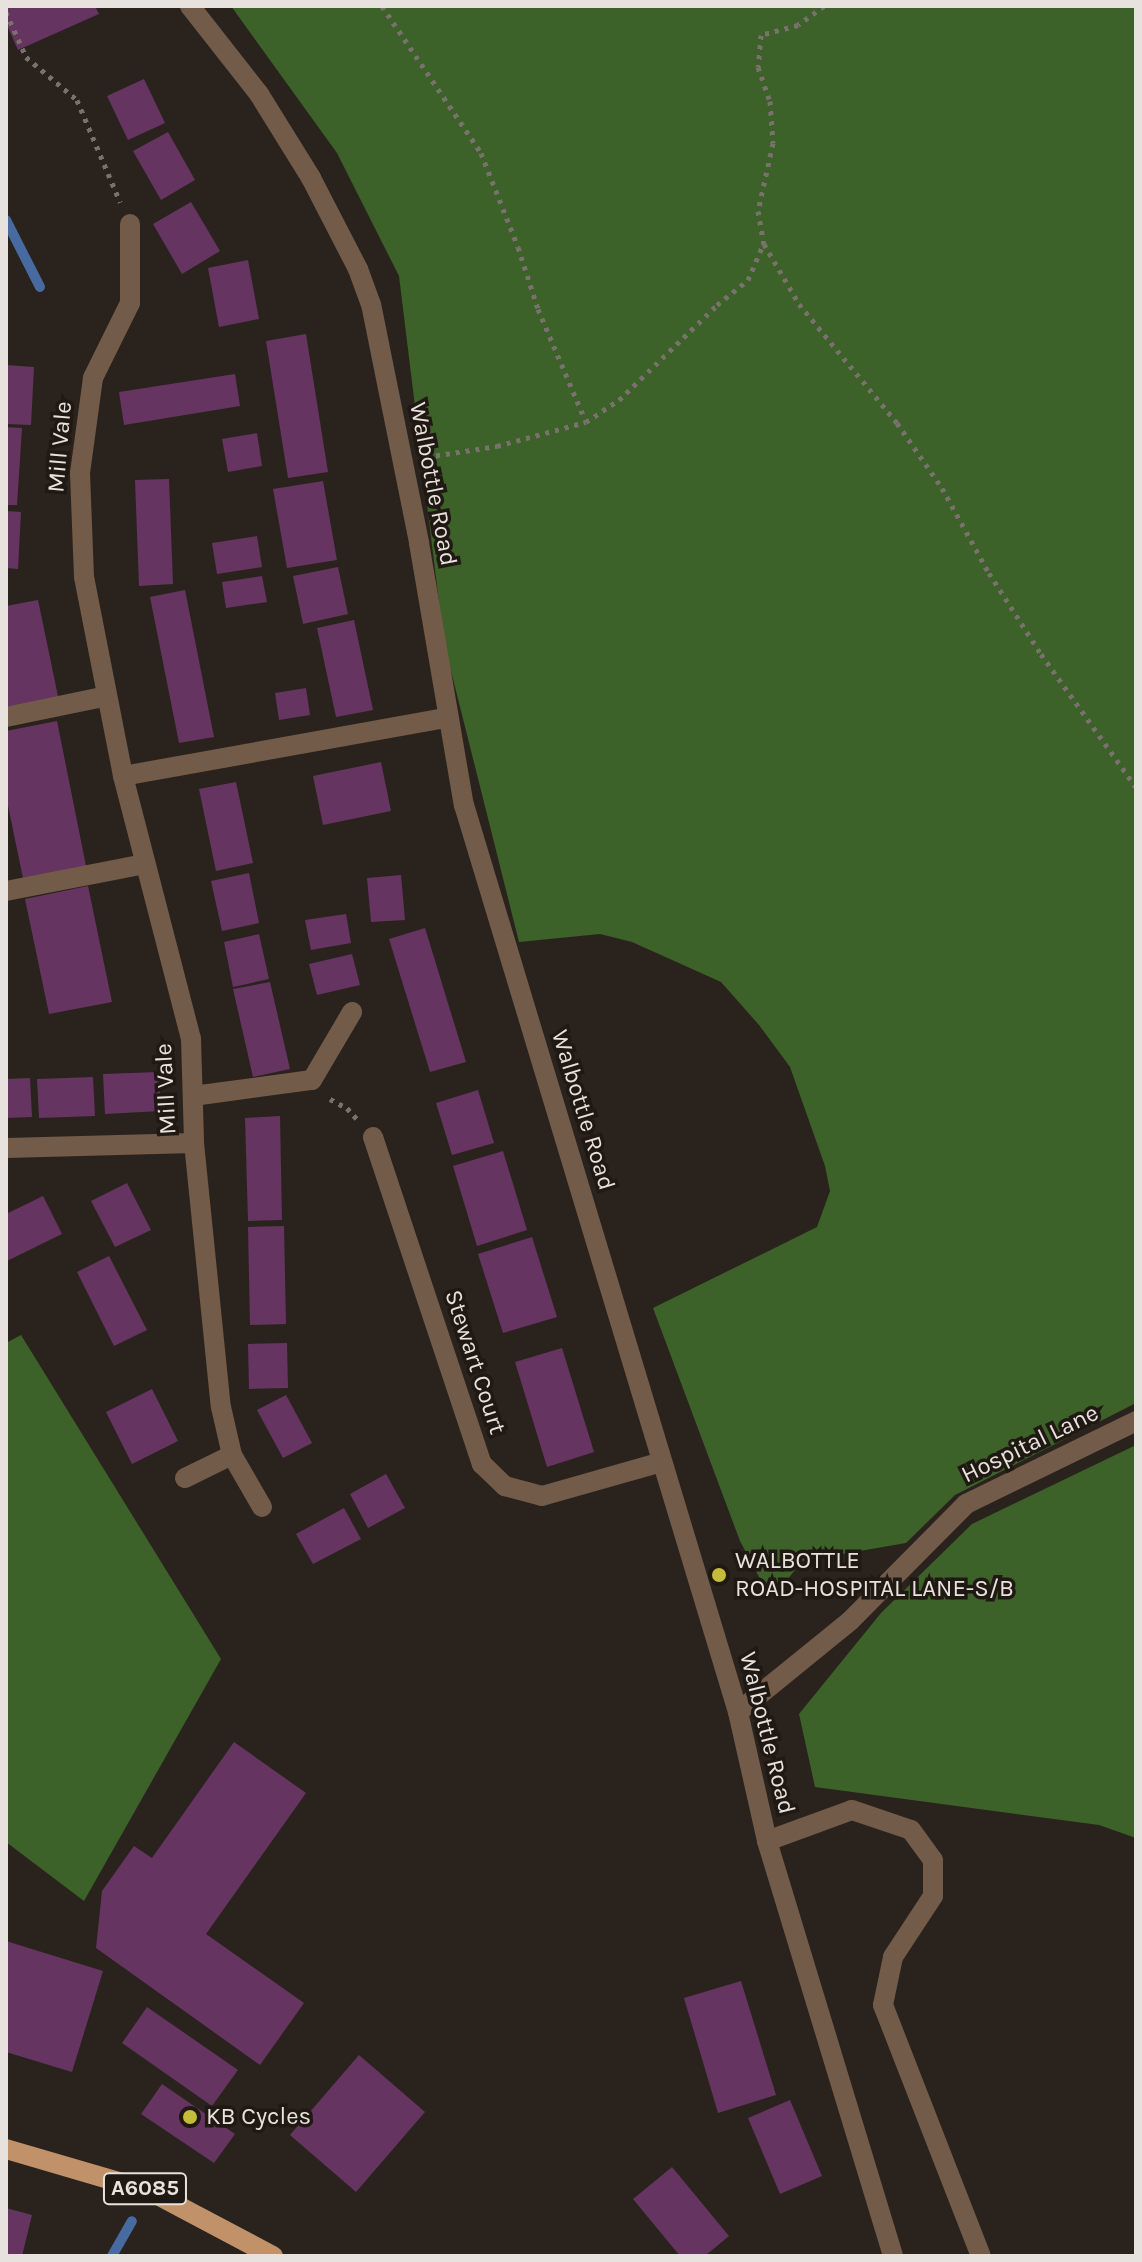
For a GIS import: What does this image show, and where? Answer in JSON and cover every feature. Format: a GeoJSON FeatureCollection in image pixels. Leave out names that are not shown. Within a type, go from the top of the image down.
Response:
{"type":"FeatureCollection","features":[{"type":"Feature","properties":{"kind":"main road","name":"A6085"},"geometry":{"type":"LineString","coordinates":[[6,2149],[150,2191],[273,2256]]}},
{"type":"Feature","properties":{"kind":"street","name":"Walbottle Road"},"geometry":{"type":"LineString","coordinates":[[190,6],[259,94],[311,178],[358,269],[371,304],[402,460],[446,718],[468,820],[738,1712],[767,1841],[893,2256]]}},
{"type":"Feature","properties":{"kind":"street","name":"Mill Vale"},"geometry":{"type":"LineString","coordinates":[[130,224],[130,303],[93,378],[80,473],[84,577],[123,776],[191,1039],[194,1143],[221,1407],[232,1455],[262,1507]]}},
{"type":"Feature","properties":{"kind":"street"},"geometry":{"type":"LineString","coordinates":[[6,717],[107,696]]}},
{"type":"Feature","properties":{"kind":"street"},"geometry":{"type":"LineString","coordinates":[[123,776],[446,718]]}},
{"type":"Feature","properties":{"kind":"street"},"geometry":{"type":"LineString","coordinates":[[6,891],[145,864]]}},
{"type":"Feature","properties":{"kind":"street"},"geometry":{"type":"LineString","coordinates":[[193,1096],[312,1080],[352,1012]]}},
{"type":"Feature","properties":{"kind":"street","name":"Stewart Court"},"geometry":{"type":"LineString","coordinates":[[373,1137],[482,1464],[505,1486],[542,1496],[661,1462]]}},
{"type":"Feature","properties":{"kind":"street"},"geometry":{"type":"LineString","coordinates":[[6,1148],[194,1143]]}},
{"type":"Feature","properties":{"kind":"street","name":"Hospital Lane"},"geometry":{"type":"LineString","coordinates":[[738,1712],[850,1621],[966,1504],[1136,1421]]}},
{"type":"Feature","properties":{"kind":"street"},"geometry":{"type":"LineString","coordinates":[[185,1478],[232,1455]]}},
{"type":"Feature","properties":{"kind":"street"},"geometry":{"type":"LineString","coordinates":[[767,1841],[852,1810],[911,1830],[933,1860],[933,1896],[893,1957],[883,2005],[981,2256]]}},
{"type":"Feature","properties":{"kind":"path"},"geometry":{"type":"LineString","coordinates":[[382,6],[481,153],[518,247],[538,309],[586,422]]}},
{"type":"Feature","properties":{"kind":"path"},"geometry":{"type":"LineString","coordinates":[[824,6],[798,25],[761,35],[758,67],[770,101],[773,143],[758,211],[764,244],[799,304],[897,423],[942,488],[989,573],[1041,654],[1136,787]]}},
{"type":"Feature","properties":{"kind":"path"},"geometry":{"type":"LineString","coordinates":[[6,12],[26,57],[77,100],[130,224]]}},
{"type":"Feature","properties":{"kind":"path"},"geometry":{"type":"LineString","coordinates":[[402,460],[497,446],[586,422],[619,400],[717,305],[748,280],[764,244]]}},
{"type":"Feature","properties":{"kind":"path"},"geometry":{"type":"LineString","coordinates":[[312,1080],[310,1092],[347,1108],[363,1131],[373,1137]]}},
{"type":"Feature","properties":{"kind":"green space"},"geometry":{"type":"Polygon","coordinates":[[[231,6],[1136,6],[1136,1403],[955,1495],[906,1543],[802,1561],[780,1589],[766,1590],[740,1541],[653,1308],[817,1227],[830,1191],[825,1166],[790,1067],[759,1025],[721,982],[632,942],[600,934],[519,942],[444,643],[399,276],[337,153],[231,6]]]}},
{"type":"Feature","properties":{"kind":"green space"},"geometry":{"type":"Polygon","coordinates":[[[21,1335],[221,1659],[84,1901],[6,1842],[6,1343],[21,1335]]]}},
{"type":"Feature","properties":{"kind":"green space"},"geometry":{"type":"Polygon","coordinates":[[[1136,1445],[1136,1838],[1099,1825],[815,1787],[799,1714],[881,1613],[972,1524],[1136,1445]]]}},
{"type":"Feature","properties":{"kind":"building"},"geometry":{"type":"Polygon","coordinates":[[[6,6],[95,6],[99,14],[18,50],[6,23],[6,6]]]}},
{"type":"Feature","properties":{"kind":"building"},"geometry":{"type":"Polygon","coordinates":[[[144,79],[165,123],[128,140],[107,96],[144,79]]]}},
{"type":"Feature","properties":{"kind":"building"},"geometry":{"type":"Polygon","coordinates":[[[168,132],[195,180],[161,200],[133,151],[168,132]]]}},
{"type":"Feature","properties":{"kind":"building"},"geometry":{"type":"Polygon","coordinates":[[[191,202],[220,251],[182,274],[153,224],[191,202]]]}},
{"type":"Feature","properties":{"kind":"building"},"geometry":{"type":"Polygon","coordinates":[[[248,260],[259,319],[219,327],[208,268],[248,260]]]}},
{"type":"Feature","properties":{"kind":"building"},"geometry":{"type":"Polygon","coordinates":[[[306,334],[328,472],[288,478],[266,341],[306,334]]]}},
{"type":"Feature","properties":{"kind":"building"},"geometry":{"type":"Polygon","coordinates":[[[6,365],[34,367],[31,425],[6,424],[6,365]]]}},
{"type":"Feature","properties":{"kind":"building"},"geometry":{"type":"Polygon","coordinates":[[[235,374],[240,406],[124,425],[119,392],[235,374]]]}},
{"type":"Feature","properties":{"kind":"building"},"geometry":{"type":"Polygon","coordinates":[[[6,427],[22,428],[17,505],[6,505],[6,427]]]}},
{"type":"Feature","properties":{"kind":"building"},"geometry":{"type":"Polygon","coordinates":[[[257,433],[262,466],[228,472],[222,439],[257,433]]]}},
{"type":"Feature","properties":{"kind":"building"},"geometry":{"type":"Polygon","coordinates":[[[169,479],[173,584],[139,586],[135,480],[169,479]]]}},
{"type":"Feature","properties":{"kind":"building"},"geometry":{"type":"Polygon","coordinates":[[[323,481],[337,560],[287,568],[273,489],[323,481]]]}},
{"type":"Feature","properties":{"kind":"building"},"geometry":{"type":"Polygon","coordinates":[[[6,511],[21,512],[18,569],[6,568],[6,511]]]}},
{"type":"Feature","properties":{"kind":"building"},"geometry":{"type":"Polygon","coordinates":[[[257,536],[262,567],[217,574],[212,543],[257,536]]]}},
{"type":"Feature","properties":{"kind":"building"},"geometry":{"type":"Polygon","coordinates":[[[338,567],[348,614],[303,624],[293,576],[338,567]]]}},
{"type":"Feature","properties":{"kind":"building"},"geometry":{"type":"Polygon","coordinates":[[[262,576],[267,602],[226,608],[222,582],[262,576]]]}},
{"type":"Feature","properties":{"kind":"building"},"geometry":{"type":"Polygon","coordinates":[[[185,590],[214,737],[179,743],[150,597],[185,590]]]}},
{"type":"Feature","properties":{"kind":"building"},"geometry":{"type":"Polygon","coordinates":[[[38,600],[59,701],[6,712],[6,606],[38,600]]]}},
{"type":"Feature","properties":{"kind":"building"},"geometry":{"type":"Polygon","coordinates":[[[354,620],[373,710],[336,717],[317,628],[354,620]]]}},
{"type":"Feature","properties":{"kind":"building"},"geometry":{"type":"Polygon","coordinates":[[[306,688],[310,715],[279,720],[275,693],[306,688]]]}},
{"type":"Feature","properties":{"kind":"building"},"geometry":{"type":"Polygon","coordinates":[[[57,721],[87,871],[24,883],[6,796],[6,731],[57,721]]]}},
{"type":"Feature","properties":{"kind":"building"},"geometry":{"type":"Polygon","coordinates":[[[381,762],[391,811],[323,825],[313,776],[381,762]]]}},
{"type":"Feature","properties":{"kind":"building"},"geometry":{"type":"Polygon","coordinates":[[[236,782],[253,863],[216,871],[199,789],[236,782]]]}},
{"type":"Feature","properties":{"kind":"building"},"geometry":{"type":"Polygon","coordinates":[[[249,873],[259,923],[222,931],[211,881],[249,873]]]}},
{"type":"Feature","properties":{"kind":"building"},"geometry":{"type":"Polygon","coordinates":[[[401,875],[405,920],[371,922],[367,878],[401,875]]]}},
{"type":"Feature","properties":{"kind":"building"},"geometry":{"type":"Polygon","coordinates":[[[88,886],[112,1002],[49,1014],[25,899],[88,886]]]}},
{"type":"Feature","properties":{"kind":"building"},"geometry":{"type":"Polygon","coordinates":[[[346,914],[351,943],[311,950],[305,920],[346,914]]]}},
{"type":"Feature","properties":{"kind":"building"},"geometry":{"type":"Polygon","coordinates":[[[425,928],[466,1062],[430,1072],[389,939],[425,928]]]}},
{"type":"Feature","properties":{"kind":"building"},"geometry":{"type":"Polygon","coordinates":[[[259,934],[269,979],[233,987],[224,942],[259,934]]]}},
{"type":"Feature","properties":{"kind":"building"},"geometry":{"type":"Polygon","coordinates":[[[352,954],[360,985],[317,995],[309,964],[352,954]]]}},
{"type":"Feature","properties":{"kind":"building"},"geometry":{"type":"Polygon","coordinates":[[[270,982],[290,1069],[253,1077],[233,989],[270,982]]]}},
{"type":"Feature","properties":{"kind":"building"},"geometry":{"type":"Polygon","coordinates":[[[159,1072],[161,1111],[105,1114],[103,1074],[159,1072]]]}},
{"type":"Feature","properties":{"kind":"building"},"geometry":{"type":"Polygon","coordinates":[[[93,1077],[95,1116],[39,1118],[37,1079],[93,1077]]]}},
{"type":"Feature","properties":{"kind":"building"},"geometry":{"type":"Polygon","coordinates":[[[30,1078],[32,1117],[6,1118],[6,1079],[30,1078]]]}},
{"type":"Feature","properties":{"kind":"building"},"geometry":{"type":"Polygon","coordinates":[[[478,1090],[494,1143],[452,1155],[436,1103],[478,1090]]]}},
{"type":"Feature","properties":{"kind":"building"},"geometry":{"type":"Polygon","coordinates":[[[280,1116],[282,1220],[248,1221],[245,1118],[280,1116]]]}},
{"type":"Feature","properties":{"kind":"building"},"geometry":{"type":"Polygon","coordinates":[[[503,1151],[527,1230],[477,1246],[453,1166],[503,1151]]]}},
{"type":"Feature","properties":{"kind":"building"},"geometry":{"type":"Polygon","coordinates":[[[127,1183],[151,1230],[115,1247],[91,1201],[127,1183]]]}},
{"type":"Feature","properties":{"kind":"building"},"geometry":{"type":"Polygon","coordinates":[[[43,1196],[62,1234],[7,1261],[6,1214],[43,1196]]]}},
{"type":"Feature","properties":{"kind":"building"},"geometry":{"type":"Polygon","coordinates":[[[284,1226],[286,1324],[250,1325],[248,1227],[284,1226]]]}},
{"type":"Feature","properties":{"kind":"building"},"geometry":{"type":"Polygon","coordinates":[[[532,1237],[557,1317],[503,1333],[478,1254],[532,1237]]]}},
{"type":"Feature","properties":{"kind":"building"},"geometry":{"type":"Polygon","coordinates":[[[109,1256],[147,1330],[114,1346],[77,1272],[109,1256]]]}},
{"type":"Feature","properties":{"kind":"building"},"geometry":{"type":"Polygon","coordinates":[[[287,1343],[288,1388],[249,1389],[248,1344],[287,1343]]]}},
{"type":"Feature","properties":{"kind":"building"},"geometry":{"type":"Polygon","coordinates":[[[562,1348],[594,1452],[547,1467],[515,1362],[562,1348]]]}},
{"type":"Feature","properties":{"kind":"building"},"geometry":{"type":"Polygon","coordinates":[[[152,1389],[178,1441],[132,1464],[106,1412],[152,1389]]]}},
{"type":"Feature","properties":{"kind":"building"},"geometry":{"type":"Polygon","coordinates":[[[286,1395],[312,1443],[283,1458],[257,1410],[286,1395]]]}},
{"type":"Feature","properties":{"kind":"building"},"geometry":{"type":"Polygon","coordinates":[[[386,1474],[405,1508],[368,1528],[350,1494],[386,1474]]]}},
{"type":"Feature","properties":{"kind":"building"},"geometry":{"type":"Polygon","coordinates":[[[344,1508],[361,1539],[313,1564],[296,1534],[344,1508]]]}},
{"type":"Feature","properties":{"kind":"building"},"geometry":{"type":"Polygon","coordinates":[[[234,1742],[306,1793],[206,1934],[304,2003],[260,2065],[96,1948],[102,1891],[134,1846],[152,1858],[234,1742]]]}},
{"type":"Feature","properties":{"kind":"building"},"geometry":{"type":"Polygon","coordinates":[[[6,1941],[103,1971],[72,2072],[6,2052],[6,1941]]]}},
{"type":"Feature","properties":{"kind":"building"},"geometry":{"type":"Polygon","coordinates":[[[741,1981],[776,2095],[718,2113],[684,1998],[741,1981]]]}},
{"type":"Feature","properties":{"kind":"building"},"geometry":{"type":"Polygon","coordinates":[[[147,2007],[238,2070],[212,2106],[122,2043],[147,2007]]]}},
{"type":"Feature","properties":{"kind":"building"},"geometry":{"type":"Polygon","coordinates":[[[359,2055],[425,2112],[356,2192],[290,2135],[359,2055]]]}},
{"type":"Feature","properties":{"kind":"building"},"geometry":{"type":"Polygon","coordinates":[[[162,2084],[235,2134],[214,2163],[141,2114],[162,2084]]]}},
{"type":"Feature","properties":{"kind":"building"},"geometry":{"type":"Polygon","coordinates":[[[790,2100],[822,2176],[780,2194],[748,2118],[790,2100]]]}},
{"type":"Feature","properties":{"kind":"building"},"geometry":{"type":"Polygon","coordinates":[[[672,2167],[729,2236],[705,2256],[680,2256],[633,2199],[672,2167]]]}},
{"type":"Feature","properties":{"kind":"building"},"geometry":{"type":"Polygon","coordinates":[[[6,2208],[32,2215],[22,2256],[6,2256],[6,2208]]]}},
{"type":"Feature","properties":{"kind":"waterway"},"geometry":{"type":"LineString","coordinates":[[6,220],[40,287]]}},
{"type":"Feature","properties":{"kind":"waterway"},"geometry":{"type":"LineString","coordinates":[[112,2256],[132,2221]]}},
{"type":"Feature","properties":{"kind":"place","name":"WALBOTTLE ROAD-HOSPITAL LANE-S/B"},"geometry":{"type":"Point","coordinates":[719,1575]}},
{"type":"Feature","properties":{"kind":"place","name":"KB Cycles"},"geometry":{"type":"Point","coordinates":[190,2117]}}]}
